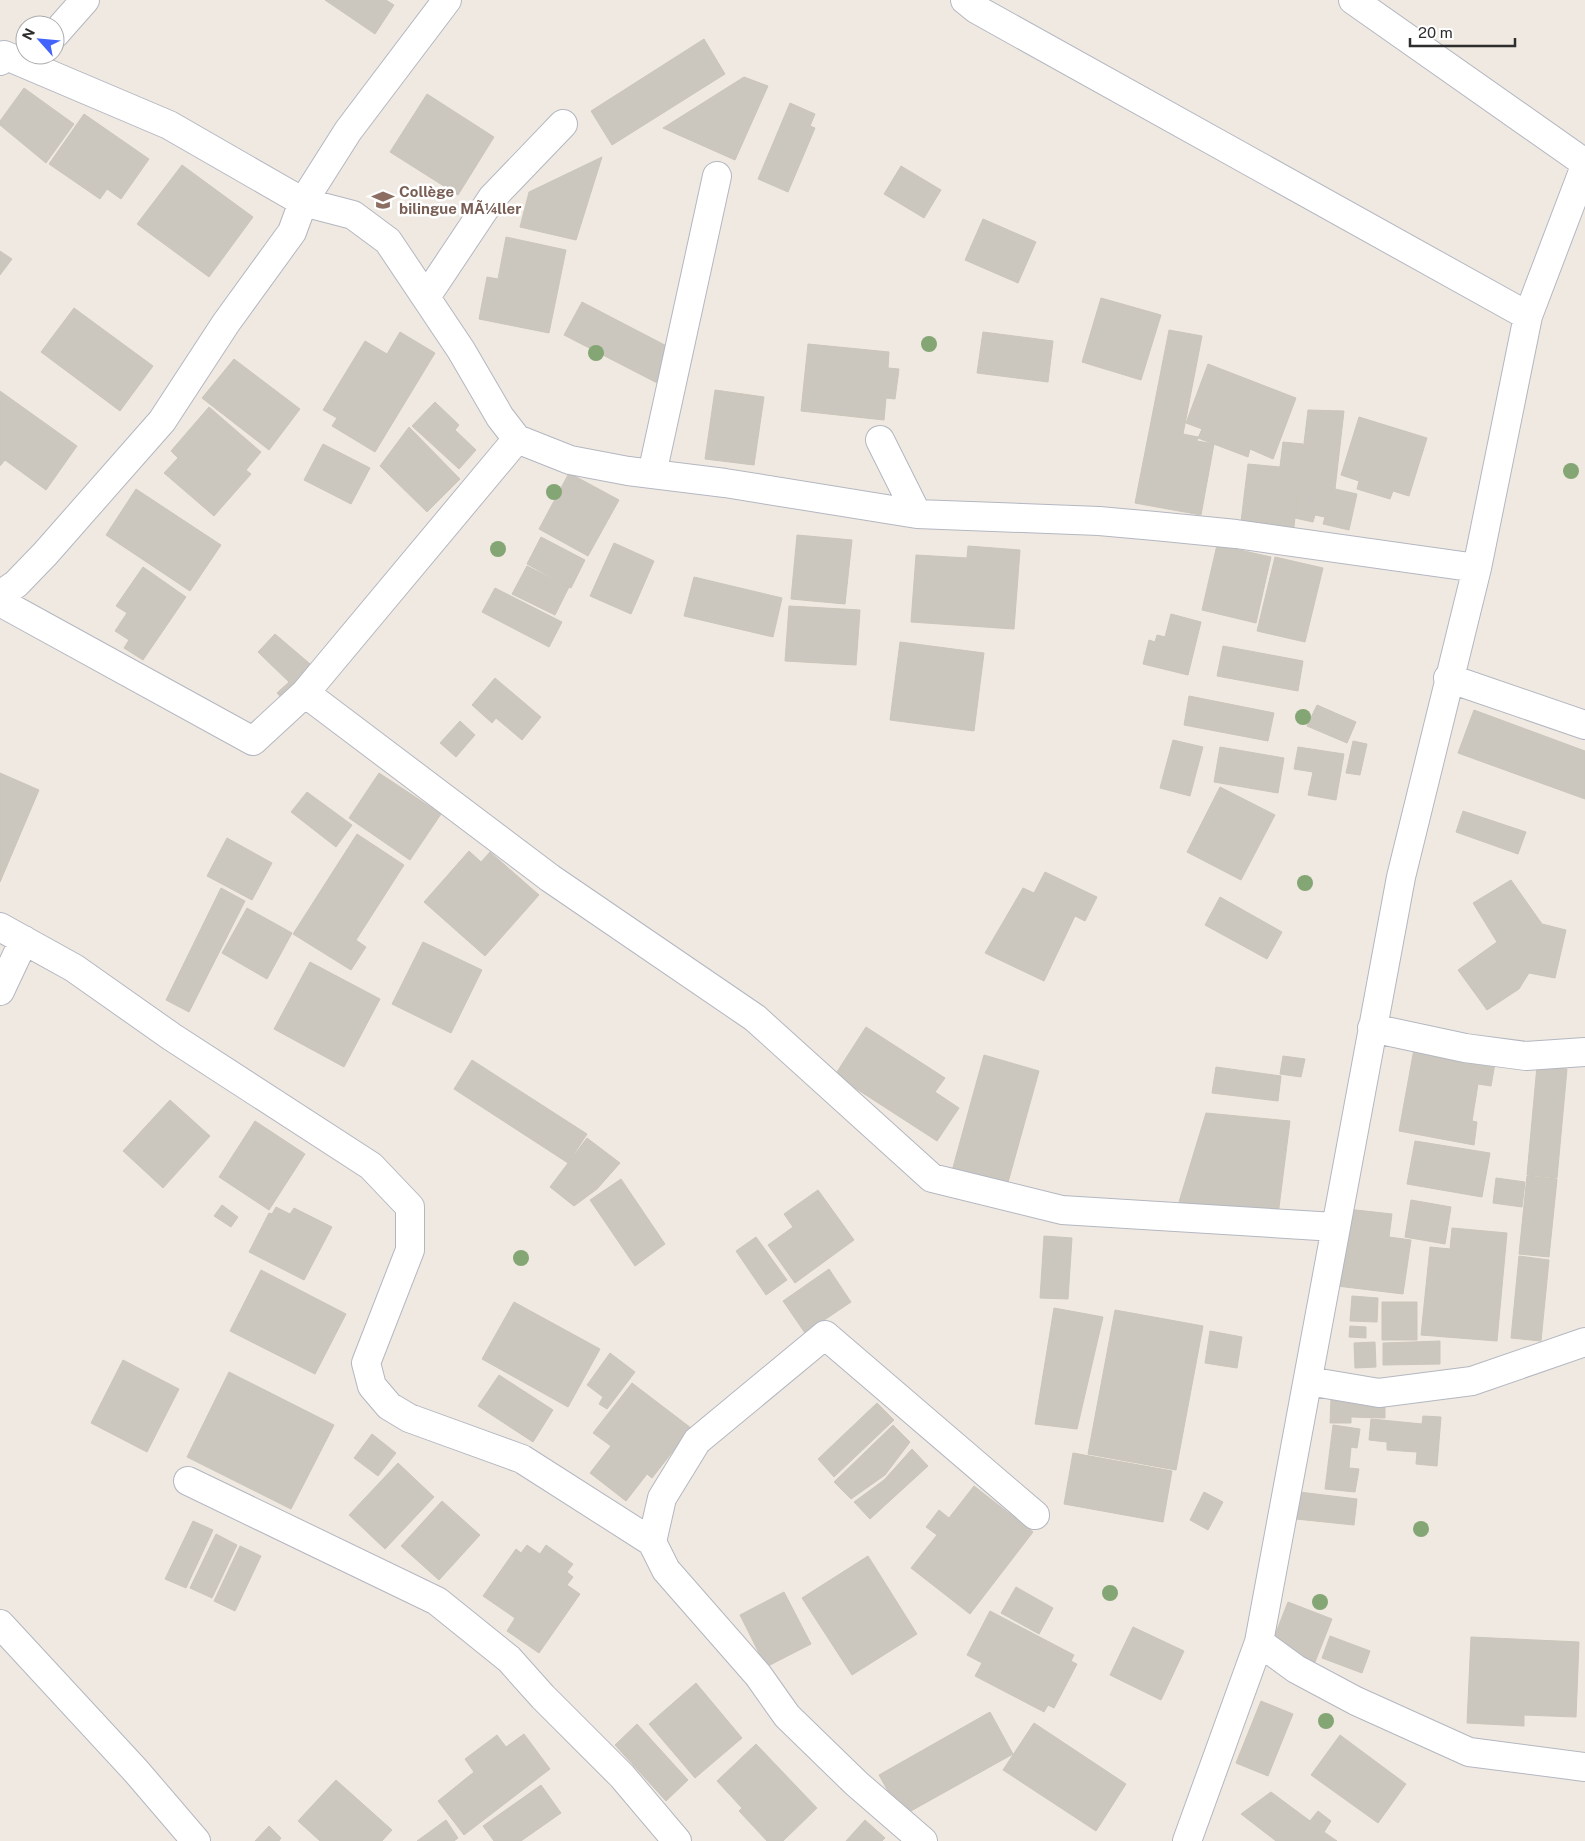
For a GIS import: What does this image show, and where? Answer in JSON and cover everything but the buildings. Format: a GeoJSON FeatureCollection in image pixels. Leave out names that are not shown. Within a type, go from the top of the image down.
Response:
{"type":"FeatureCollection","features":[{"type":"Feature","properties":{"kind":"street"},"geometry":{"type":"LineString","coordinates":[[65,22],[84,0]]}},
{"type":"Feature","properties":{"kind":"street"},"geometry":{"type":"LineString","coordinates":[[0,595],[16,584],[46,554],[162,421],[221,331],[292,232],[303,202],[348,131],[447,0]]}},
{"type":"Feature","properties":{"kind":"street"},"geometry":{"type":"LineString","coordinates":[[965,0],[976,9],[1528,316]]}},
{"type":"Feature","properties":{"kind":"street"},"geometry":{"type":"LineString","coordinates":[[1353,0],[1585,163]]}},
{"type":"Feature","properties":{"kind":"street"},"geometry":{"type":"LineString","coordinates":[[0,61],[4,54],[15,56]]}},
{"type":"Feature","properties":{"kind":"street"},"geometry":{"type":"LineString","coordinates":[[43,65],[169,125],[303,202],[353,215],[388,241],[461,350],[500,417],[517,439],[570,460],[917,514],[1099,520],[1236,534],[1477,568]]}},
{"type":"Feature","properties":{"kind":"street"},"geometry":{"type":"LineString","coordinates":[[426,297],[492,198],[563,124]]}},
{"type":"Feature","properties":{"kind":"street"},"geometry":{"type":"LineString","coordinates":[[1187,1841],[1259,1642],[1308,1381],[1334,1227],[1401,877],[1448,678],[1477,568],[1528,316],[1585,166]]}},
{"type":"Feature","properties":{"kind":"street"},"geometry":{"type":"LineString","coordinates":[[652,474],[717,176]]}},
{"type":"Feature","properties":{"kind":"street"},"geometry":{"type":"LineString","coordinates":[[0,602],[253,741],[305,693],[517,439]]}},
{"type":"Feature","properties":{"kind":"street"},"geometry":{"type":"LineString","coordinates":[[880,440],[917,514]]}},
{"type":"Feature","properties":{"kind":"street"},"geometry":{"type":"LineString","coordinates":[[1448,678],[1585,725]]}},
{"type":"Feature","properties":{"kind":"street"},"geometry":{"type":"LineString","coordinates":[[305,693],[550,878],[755,1018],[932,1178],[1062,1210],[1334,1227]]}},
{"type":"Feature","properties":{"kind":"street"},"geometry":{"type":"LineString","coordinates":[[0,927],[74,968],[172,1037],[371,1166],[410,1207],[410,1250],[366,1363],[372,1386],[389,1406],[409,1418],[522,1458],[652,1542],[666,1570],[758,1675],[787,1716],[857,1784],[923,1841]]}},
{"type":"Feature","properties":{"kind":"street"},"geometry":{"type":"LineString","coordinates":[[0,991],[24,940]]}},
{"type":"Feature","properties":{"kind":"street"},"geometry":{"type":"LineString","coordinates":[[1372,1028],[1465,1048],[1526,1056],[1585,1052]]}},
{"type":"Feature","properties":{"kind":"street"},"geometry":{"type":"LineString","coordinates":[[652,1542],[662,1498],[697,1440],[825,1335],[1035,1515]]}},
{"type":"Feature","properties":{"kind":"street"},"geometry":{"type":"LineString","coordinates":[[1308,1381],[1379,1393],[1472,1381],[1585,1342]]}},
{"type":"Feature","properties":{"kind":"street"},"geometry":{"type":"LineString","coordinates":[[188,1481],[437,1601],[509,1659],[543,1697],[622,1776],[678,1841]]}},
{"type":"Feature","properties":{"kind":"street"},"geometry":{"type":"LineString","coordinates":[[0,1624],[136,1771],[196,1841]]}},
{"type":"Feature","properties":{"kind":"street"},"geometry":{"type":"LineString","coordinates":[[1259,1642],[1296,1669],[1356,1701],[1469,1752],[1585,1767]]}},
{"type":"Feature","properties":{"kind":"place","name":"Collège bilingue MÃ¼ller"},"geometry":{"type":"Point","coordinates":[383,200]}}]}
